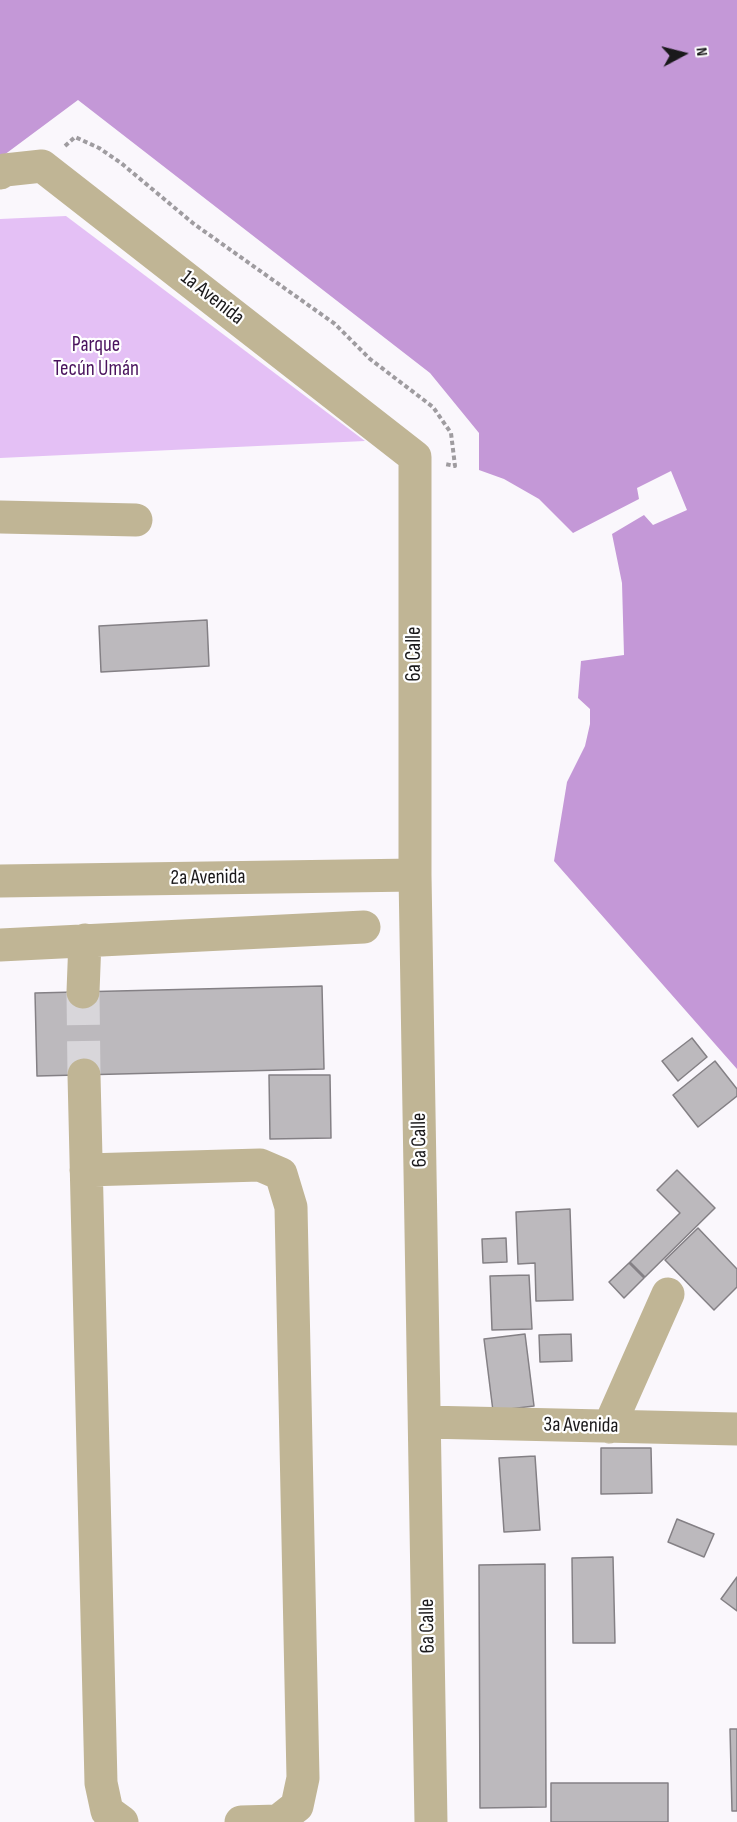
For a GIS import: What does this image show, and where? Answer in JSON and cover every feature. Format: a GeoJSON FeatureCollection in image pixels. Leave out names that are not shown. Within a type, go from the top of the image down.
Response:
{"type":"FeatureCollection","features":[{"type":"Feature","properties":{"kind":"street"},"geometry":{"type":"LineString","coordinates":[[0,173],[5,170],[42,166]]}},
{"type":"Feature","properties":{"kind":"street","name":"1a Avenida"},"geometry":{"type":"LineString","coordinates":[[42,166],[415,457]]}},
{"type":"Feature","properties":{"kind":"street","name":"6a Calle"},"geometry":{"type":"LineString","coordinates":[[415,457],[415,875],[431,1822]]}},
{"type":"Feature","properties":{"kind":"street"},"geometry":{"type":"LineString","coordinates":[[0,517],[136,520]]}},
{"type":"Feature","properties":{"kind":"street","name":"2a Avenida"},"geometry":{"type":"LineString","coordinates":[[0,881],[415,875]]}},
{"type":"Feature","properties":{"kind":"street"},"geometry":{"type":"LineString","coordinates":[[0,945],[364,927]]}},
{"type":"Feature","properties":{"kind":"street"},"geometry":{"type":"LineString","coordinates":[[83,992],[85,940]]}},
{"type":"Feature","properties":{"kind":"street"},"geometry":{"type":"LineString","coordinates":[[84,1075],[101,1783],[107,1811],[122,1822]]}},
{"type":"Feature","properties":{"kind":"street"},"geometry":{"type":"LineString","coordinates":[[86,1170],[260,1165],[281,1174],[291,1207],[303,1778],[297,1806],[278,1821],[241,1822]]}},
{"type":"Feature","properties":{"kind":"street"},"geometry":{"type":"LineString","coordinates":[[609,1427],[668,1294]]}},
{"type":"Feature","properties":{"kind":"street","name":"3a Avenida"},"geometry":{"type":"LineString","coordinates":[[425,1422],[737,1429]]}},
{"type":"Feature","properties":{"kind":"path"},"geometry":{"type":"LineString","coordinates":[[42,166],[75,137],[99,148],[121,163],[194,224],[335,324],[370,359],[433,407],[451,433],[455,466],[415,457]]}},
{"type":"Feature","properties":{"kind":"green space","name":"Parque Tecún Umán"},"geometry":{"type":"Polygon","coordinates":[[[66,216],[365,441],[0,458],[0,219],[66,216]]]}},
{"type":"Feature","properties":{"kind":"shaded area"},"geometry":{"type":"Polygon","coordinates":[[[0,0],[737,0],[737,1069],[554,861],[567,782],[585,746],[590,724],[590,709],[578,698],[581,661],[624,655],[622,583],[612,534],[644,515],[653,525],[687,510],[671,471],[637,488],[639,499],[573,533],[539,499],[504,479],[479,470],[479,433],[430,373],[78,100],[0,158],[0,0]]]}},
{"type":"Feature","properties":{"kind":"building"},"geometry":{"type":"Polygon","coordinates":[[[207,620],[209,666],[101,672],[99,626],[207,620]]]}},
{"type":"Feature","properties":{"kind":"building"},"geometry":{"type":"Polygon","coordinates":[[[322,986],[324,1069],[37,1076],[35,993],[322,986]]]}},
{"type":"Feature","properties":{"kind":"building"},"geometry":{"type":"Polygon","coordinates":[[[692,1038],[707,1057],[678,1081],[662,1061],[692,1038]]]}},
{"type":"Feature","properties":{"kind":"building"},"geometry":{"type":"Polygon","coordinates":[[[715,1061],[737,1089],[737,1096],[698,1127],[673,1095],[715,1061]]]}},
{"type":"Feature","properties":{"kind":"building"},"geometry":{"type":"Polygon","coordinates":[[[269,1075],[330,1075],[331,1138],[270,1139],[269,1075]]]}},
{"type":"Feature","properties":{"kind":"building"},"geometry":{"type":"Polygon","coordinates":[[[677,1170],[715,1208],[645,1277],[630,1262],[680,1213],[657,1190],[677,1170]]]}},
{"type":"Feature","properties":{"kind":"building"},"geometry":{"type":"Polygon","coordinates":[[[570,1209],[573,1300],[536,1301],[535,1263],[518,1264],[516,1212],[570,1209]]]}},
{"type":"Feature","properties":{"kind":"building"},"geometry":{"type":"Polygon","coordinates":[[[698,1228],[737,1269],[737,1287],[714,1310],[665,1260],[698,1228]]]}},
{"type":"Feature","properties":{"kind":"building"},"geometry":{"type":"Polygon","coordinates":[[[506,1238],[507,1262],[483,1263],[482,1239],[506,1238]]]}},
{"type":"Feature","properties":{"kind":"building"},"geometry":{"type":"Polygon","coordinates":[[[629,1263],[644,1278],[624,1298],[609,1282],[629,1263]]]}},
{"type":"Feature","properties":{"kind":"building"},"geometry":{"type":"Polygon","coordinates":[[[529,1275],[532,1329],[492,1330],[490,1276],[529,1275]]]}},
{"type":"Feature","properties":{"kind":"building"},"geometry":{"type":"Polygon","coordinates":[[[525,1334],[534,1406],[493,1411],[484,1339],[525,1334]]]}},
{"type":"Feature","properties":{"kind":"building"},"geometry":{"type":"Polygon","coordinates":[[[571,1334],[572,1361],[540,1362],[539,1335],[571,1334]]]}},
{"type":"Feature","properties":{"kind":"building"},"geometry":{"type":"Polygon","coordinates":[[[601,1448],[651,1448],[652,1493],[601,1494],[601,1448]]]}},
{"type":"Feature","properties":{"kind":"building"},"geometry":{"type":"Polygon","coordinates":[[[535,1456],[540,1530],[504,1532],[499,1458],[535,1456]]]}},
{"type":"Feature","properties":{"kind":"building"},"geometry":{"type":"Polygon","coordinates":[[[677,1519],[714,1534],[704,1557],[668,1542],[677,1519]]]}},
{"type":"Feature","properties":{"kind":"building"},"geometry":{"type":"Polygon","coordinates":[[[613,1557],[615,1643],[573,1643],[572,1558],[613,1557]]]}},
{"type":"Feature","properties":{"kind":"building"},"geometry":{"type":"Polygon","coordinates":[[[545,1564],[546,1807],[480,1808],[479,1565],[545,1564]]]}},
{"type":"Feature","properties":{"kind":"building"},"geometry":{"type":"Polygon","coordinates":[[[737,1577],[737,1611],[721,1599],[737,1577]]]}},
{"type":"Feature","properties":{"kind":"building"},"geometry":{"type":"Polygon","coordinates":[[[730,1729],[737,1729],[737,1811],[732,1811],[730,1729]]]}},
{"type":"Feature","properties":{"kind":"building"},"geometry":{"type":"Polygon","coordinates":[[[551,1783],[668,1783],[668,1822],[551,1822],[551,1783]]]}},
{"type":"Feature","properties":{"kind":"tunnel"},"geometry":{"type":"LineString","coordinates":[[83,992],[84,1075]]}}]}
